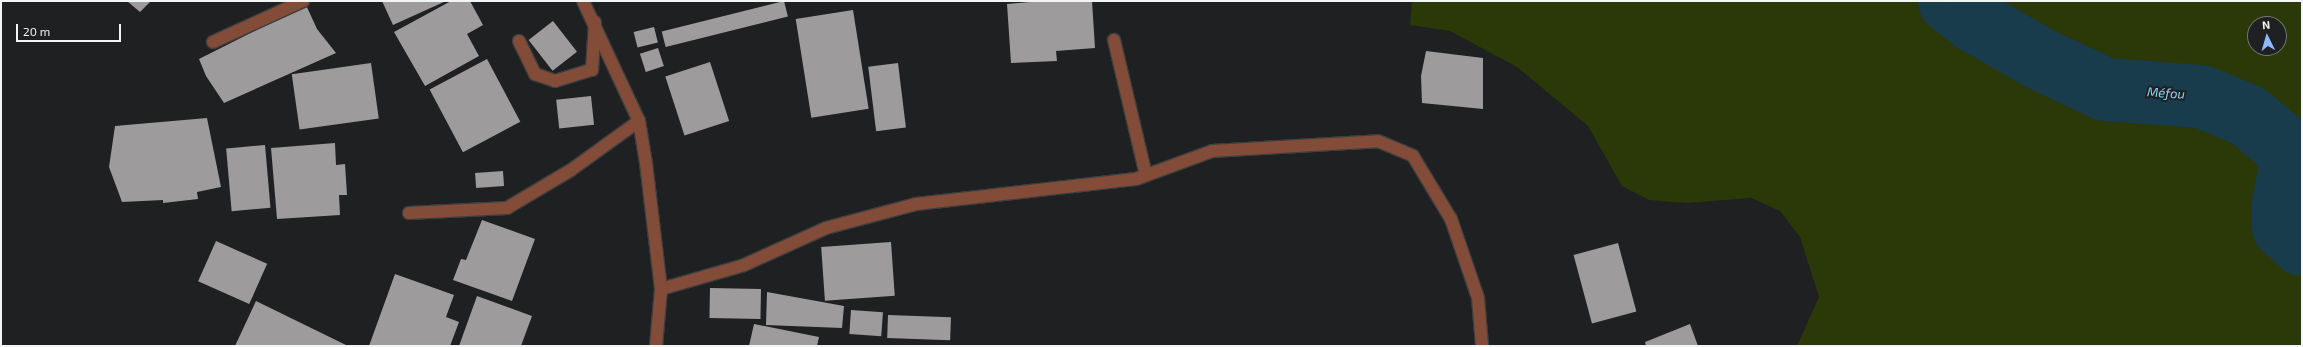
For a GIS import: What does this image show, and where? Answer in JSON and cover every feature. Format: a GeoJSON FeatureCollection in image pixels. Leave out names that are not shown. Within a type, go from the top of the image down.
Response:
{"type":"FeatureCollection","features":[{"type":"Feature","properties":{"kind":"street"},"geometry":{"type":"LineString","coordinates":[[213,42],[303,1]]}},
{"type":"Feature","properties":{"kind":"street"},"geometry":{"type":"LineString","coordinates":[[583,1],[595,22],[639,122],[646,163],[661,289],[656,346]]}},
{"type":"Feature","properties":{"kind":"street"},"geometry":{"type":"LineString","coordinates":[[518,41],[535,74],[555,80],[592,70],[595,22]]}},
{"type":"Feature","properties":{"kind":"street"},"geometry":{"type":"LineString","coordinates":[[1114,40],[1146,176]]}},
{"type":"Feature","properties":{"kind":"street"},"geometry":{"type":"LineString","coordinates":[[408,213],[507,208],[571,170],[639,122]]}},
{"type":"Feature","properties":{"kind":"street"},"geometry":{"type":"LineString","coordinates":[[661,289],[744,265],[826,228],[916,204],[1136,179],[1212,151],[1378,141],[1413,156],[1451,219],[1478,298],[1482,346]]}},
{"type":"Feature","properties":{"kind":"green space"},"geometry":{"type":"Polygon","coordinates":[[[1412,1],[2302,1],[2302,346],[1797,346],[1819,297],[1800,237],[1780,211],[1751,198],[1686,203],[1649,200],[1622,186],[1588,126],[1517,67],[1450,31],[1410,25],[1412,1]]]}},
{"type":"Feature","properties":{"kind":"building"},"geometry":{"type":"Polygon","coordinates":[[[127,1],[151,1],[140,12],[127,1]]]}},
{"type":"Feature","properties":{"kind":"building"},"geometry":{"type":"Polygon","coordinates":[[[382,1],[446,1],[393,25],[382,1]]]}},
{"type":"Feature","properties":{"kind":"building"},"geometry":{"type":"Polygon","coordinates":[[[451,1],[470,1],[483,25],[467,34],[479,56],[425,86],[394,32],[451,1]]]}},
{"type":"Feature","properties":{"kind":"building"},"geometry":{"type":"Polygon","coordinates":[[[784,1],[788,17],[666,47],[662,31],[784,1]]]}},
{"type":"Feature","properties":{"kind":"building"},"geometry":{"type":"Polygon","coordinates":[[[1041,1],[1092,1],[1095,48],[1056,51],[1057,61],[1011,63],[1007,4],[1041,1]]]}},
{"type":"Feature","properties":{"kind":"building"},"geometry":{"type":"Polygon","coordinates":[[[306,5],[317,29],[336,53],[224,103],[206,76],[199,59],[306,5]]]}},
{"type":"Feature","properties":{"kind":"building"},"geometry":{"type":"Polygon","coordinates":[[[853,10],[869,109],[811,118],[796,19],[853,10]]]}},
{"type":"Feature","properties":{"kind":"building"},"geometry":{"type":"Polygon","coordinates":[[[553,21],[577,52],[553,71],[529,40],[553,21]]]}},
{"type":"Feature","properties":{"kind":"building"},"geometry":{"type":"Polygon","coordinates":[[[654,27],[658,43],[637,48],[634,32],[654,27]]]}},
{"type":"Feature","properties":{"kind":"building"},"geometry":{"type":"Polygon","coordinates":[[[658,48],[664,66],[646,72],[640,54],[658,48]]]}},
{"type":"Feature","properties":{"kind":"building"},"geometry":{"type":"Polygon","coordinates":[[[1426,51],[1483,58],[1483,109],[1422,103],[1421,76],[1426,51]]]}},
{"type":"Feature","properties":{"kind":"building"},"geometry":{"type":"Polygon","coordinates":[[[487,59],[520,122],[463,152],[430,90],[487,59]]]}},
{"type":"Feature","properties":{"kind":"building"},"geometry":{"type":"Polygon","coordinates":[[[710,62],[729,121],[684,135],[665,77],[710,62]]]}},
{"type":"Feature","properties":{"kind":"building"},"geometry":{"type":"Polygon","coordinates":[[[371,63],[379,118],[300,130],[292,74],[371,63]]]}},
{"type":"Feature","properties":{"kind":"building"},"geometry":{"type":"Polygon","coordinates":[[[898,63],[906,128],[876,131],[868,67],[898,63]]]}},
{"type":"Feature","properties":{"kind":"building"},"geometry":{"type":"Polygon","coordinates":[[[591,96],[594,125],[559,128],[556,100],[591,96]]]}},
{"type":"Feature","properties":{"kind":"building"},"geometry":{"type":"Polygon","coordinates":[[[207,118],[221,187],[197,192],[198,199],[163,203],[163,200],[122,202],[109,167],[115,126],[207,118]]]}},
{"type":"Feature","properties":{"kind":"building"},"geometry":{"type":"Polygon","coordinates":[[[335,143],[336,165],[345,164],[347,195],[339,195],[340,215],[277,219],[271,148],[335,143]]]}},
{"type":"Feature","properties":{"kind":"building"},"geometry":{"type":"Polygon","coordinates":[[[265,145],[270,208],[232,211],[226,148],[265,145]]]}},
{"type":"Feature","properties":{"kind":"building"},"geometry":{"type":"Polygon","coordinates":[[[503,171],[504,186],[476,188],[475,173],[503,171]]]}},
{"type":"Feature","properties":{"kind":"building"},"geometry":{"type":"Polygon","coordinates":[[[482,220],[535,239],[512,301],[453,280],[461,259],[466,260],[482,220]]]}},
{"type":"Feature","properties":{"kind":"building"},"geometry":{"type":"Polygon","coordinates":[[[216,241],[267,264],[249,304],[198,281],[216,241]]]}},
{"type":"Feature","properties":{"kind":"building"},"geometry":{"type":"Polygon","coordinates":[[[891,242],[895,296],[825,301],[821,247],[891,242]]]}},
{"type":"Feature","properties":{"kind":"building"},"geometry":{"type":"Polygon","coordinates":[[[1618,243],[1636,312],[1592,323],[1574,255],[1618,243]]]}},
{"type":"Feature","properties":{"kind":"building"},"geometry":{"type":"Polygon","coordinates":[[[395,274],[454,295],[446,317],[459,322],[450,346],[369,346],[395,274]]]}},
{"type":"Feature","properties":{"kind":"building"},"geometry":{"type":"Polygon","coordinates":[[[710,288],[761,289],[760,319],[709,318],[710,288]]]}},
{"type":"Feature","properties":{"kind":"building"},"geometry":{"type":"Polygon","coordinates":[[[767,292],[844,306],[842,328],[766,325],[767,292]]]}},
{"type":"Feature","properties":{"kind":"building"},"geometry":{"type":"Polygon","coordinates":[[[477,296],[532,316],[521,346],[459,346],[477,296]]]}},
{"type":"Feature","properties":{"kind":"building"},"geometry":{"type":"Polygon","coordinates":[[[256,301],[348,346],[235,346],[256,301]]]}},
{"type":"Feature","properties":{"kind":"building"},"geometry":{"type":"Polygon","coordinates":[[[851,310],[883,312],[881,336],[849,334],[851,310]]]}},
{"type":"Feature","properties":{"kind":"building"},"geometry":{"type":"Polygon","coordinates":[[[888,315],[951,317],[950,340],[887,338],[888,315]]]}},
{"type":"Feature","properties":{"kind":"building"},"geometry":{"type":"Polygon","coordinates":[[[754,324],[819,337],[817,346],[749,346],[754,324]]]}},
{"type":"Feature","properties":{"kind":"building"},"geometry":{"type":"Polygon","coordinates":[[[1690,324],[1698,346],[1646,346],[1645,342],[1690,324]]]}},
{"type":"Feature","properties":{"kind":"waterway","name":"Méfou"},"geometry":{"type":"LineString","coordinates":[[1949,1],[1975,21],[2039,58],[2105,89],[2201,96],[2247,115],[2283,145],[2290,166],[2283,201],[2283,227],[2302,244]]}}]}
